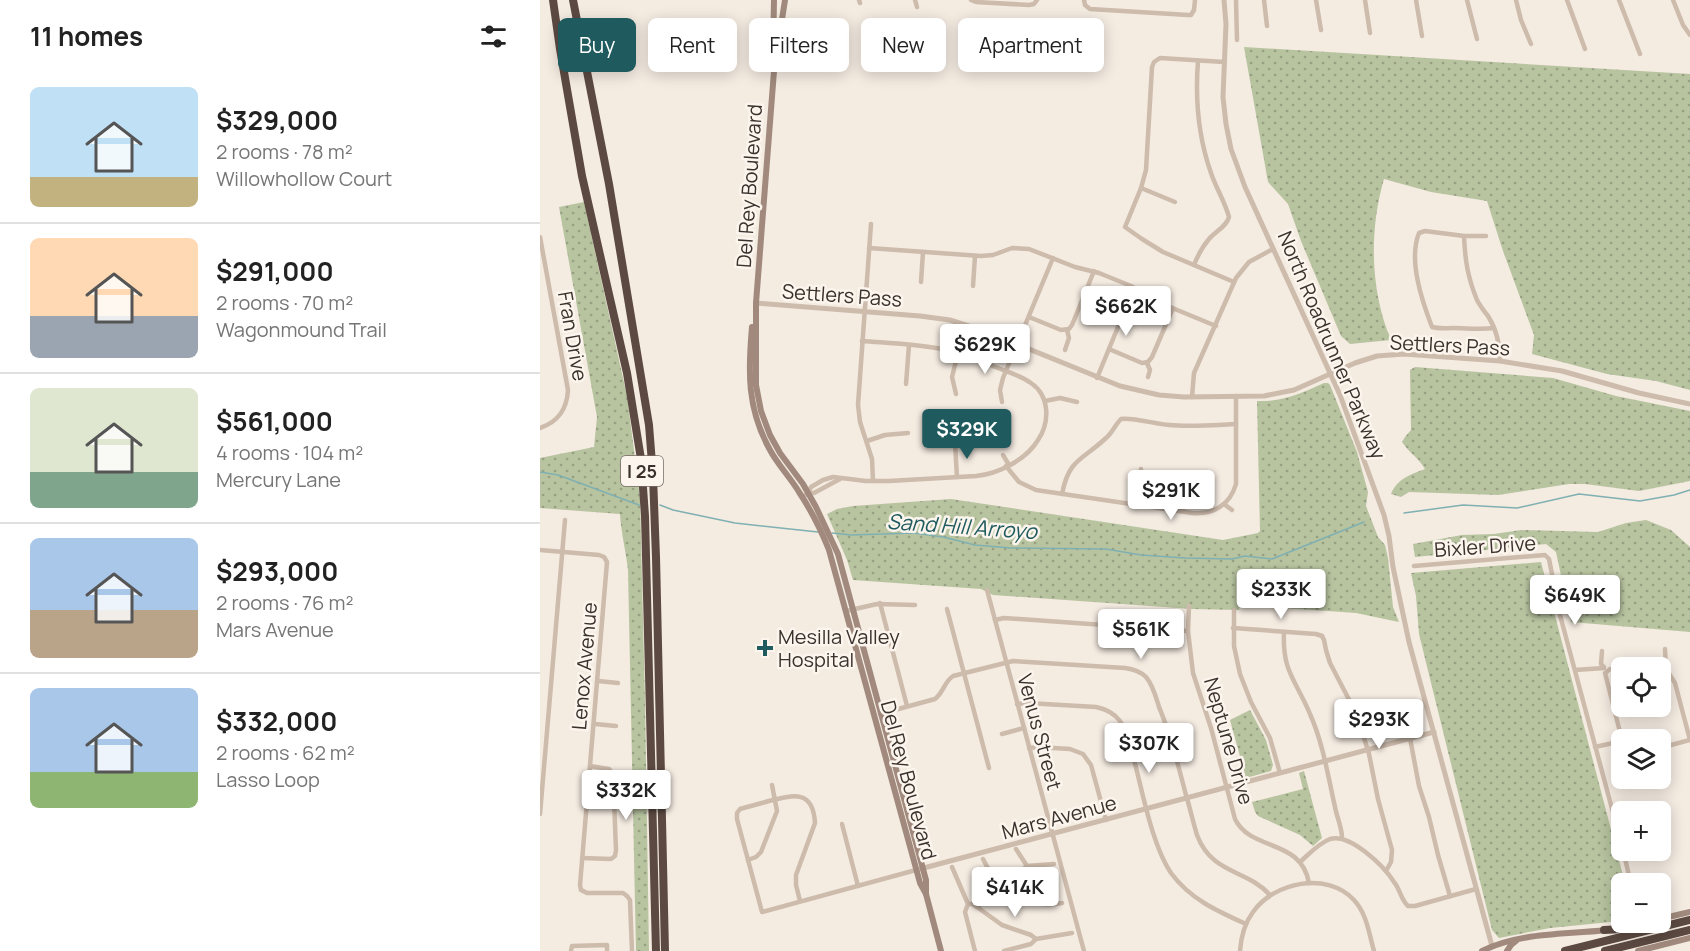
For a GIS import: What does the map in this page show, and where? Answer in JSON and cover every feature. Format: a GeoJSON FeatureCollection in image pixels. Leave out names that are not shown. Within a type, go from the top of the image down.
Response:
{"type":"FeatureCollection","features":[{"type":"Feature","properties":{"kind":"highway","name":"I 25"},"geometry":{"type":"LineString","coordinates":[[553,0],[582,176],[627,373],[641,459],[645,516],[656,951]]}},
{"type":"Feature","properties":{"kind":"highway","name":"I 25"},"geometry":{"type":"LineString","coordinates":[[573,0],[609,184],[649,425],[653,476],[665,951]]}},
{"type":"Feature","properties":{"kind":"highway"},"geometry":{"type":"LineString","coordinates":[[664,889],[670,951]]}},
{"type":"Feature","properties":{"kind":"highway"},"geometry":{"type":"LineString","coordinates":[[1671,922],[1690,920]]}},
{"type":"Feature","properties":{"kind":"highway"},"geometry":{"type":"LineString","coordinates":[[1604,930],[1611,929]]}},
{"type":"Feature","properties":{"kind":"highway"},"geometry":{"type":"LineString","coordinates":[[1605,951],[1690,930]]}},
{"type":"Feature","properties":{"kind":"highway"},"geometry":{"type":"LineString","coordinates":[[1565,951],[1626,933]]}},
{"type":"Feature","properties":{"kind":"main road","name":"Del Rey Boulevard"},"geometry":{"type":"LineString","coordinates":[[774,0],[774,18]]}},
{"type":"Feature","properties":{"kind":"main road","name":"Del Rey Boulevard"},"geometry":{"type":"LineString","coordinates":[[782,18],[785,0]]}},
{"type":"Feature","properties":{"kind":"main road","name":"Del Rey Boulevard"},"geometry":{"type":"LineString","coordinates":[[774,72],[756,303],[749,361],[753,406],[770,449],[822,518],[840,561],[870,700],[878,714]]}},
{"type":"Feature","properties":{"kind":"main road","name":"Del Rey Boulevard"},"geometry":{"type":"LineString","coordinates":[[806,495],[809,508],[829,550],[850,610],[890,750],[892,768]]}},
{"type":"Feature","properties":{"kind":"main road"},"geometry":{"type":"LineString","coordinates":[[878,714],[876,723],[881,726],[890,750]]}},
{"type":"Feature","properties":{"kind":"main road","name":"Del Rey Boulevard"},"geometry":{"type":"LineString","coordinates":[[876,723],[892,768],[920,869],[926,880],[926,894],[941,951]]}},
{"type":"Feature","properties":{"kind":"main road"},"geometry":{"type":"LineString","coordinates":[[1671,919],[1690,912]]}},
{"type":"Feature","properties":{"kind":"main road"},"geometry":{"type":"LineString","coordinates":[[1482,951],[1534,936],[1611,929]]}},
{"type":"Feature","properties":{"kind":"main road"},"geometry":{"type":"LineString","coordinates":[[1638,951],[1690,938]]}},
{"type":"Feature","properties":{"kind":"main road"},"geometry":{"type":"LineString","coordinates":[[1507,951],[1518,939]]}},
{"type":"Feature","properties":{"kind":"street"},"geometry":{"type":"LineString","coordinates":[[915,0],[916,7]]}},
{"type":"Feature","properties":{"kind":"street"},"geometry":{"type":"LineString","coordinates":[[971,0],[1029,5],[1034,4],[1037,0]]}},
{"type":"Feature","properties":{"kind":"street"},"geometry":{"type":"LineString","coordinates":[[1084,0],[1086,7],[1092,9],[1191,15],[1194,12],[1195,0]]}},
{"type":"Feature","properties":{"kind":"street","name":"North Roadrunner Parkway"},"geometry":{"type":"LineString","coordinates":[[1224,0],[1226,24],[1223,104],[1231,150],[1242,181],[1340,395],[1383,515],[1409,642],[1492,949]]}},
{"type":"Feature","properties":{"kind":"street"},"geometry":{"type":"LineString","coordinates":[[1236,0],[1237,40]]}},
{"type":"Feature","properties":{"kind":"street"},"geometry":{"type":"LineString","coordinates":[[1264,0],[1268,26]]}},
{"type":"Feature","properties":{"kind":"street"},"geometry":{"type":"LineString","coordinates":[[1316,0],[1321,30]]}},
{"type":"Feature","properties":{"kind":"street"},"geometry":{"type":"LineString","coordinates":[[1365,0],[1370,33]]}},
{"type":"Feature","properties":{"kind":"street"},"geometry":{"type":"LineString","coordinates":[[1416,0],[1422,36]]}},
{"type":"Feature","properties":{"kind":"street"},"geometry":{"type":"LineString","coordinates":[[1467,0],[1477,39]]}},
{"type":"Feature","properties":{"kind":"street"},"geometry":{"type":"LineString","coordinates":[[1516,0],[1531,44]]}},
{"type":"Feature","properties":{"kind":"street"},"geometry":{"type":"LineString","coordinates":[[1567,0],[1585,50]]}},
{"type":"Feature","properties":{"kind":"street"},"geometry":{"type":"LineString","coordinates":[[1619,0],[1640,54]]}},
{"type":"Feature","properties":{"kind":"street"},"geometry":{"type":"LineString","coordinates":[[1673,0],[1683,25],[1690,35]]}},
{"type":"Feature","properties":{"kind":"street"},"geometry":{"type":"LineString","coordinates":[[1224,62],[1160,58],[1153,63],[1146,170],[1125,227],[1157,249],[1234,282]]}},
{"type":"Feature","properties":{"kind":"street"},"geometry":{"type":"LineString","coordinates":[[1194,265],[1203,246],[1227,223],[1229,217],[1211,173],[1202,139],[1197,102],[1198,61]]}},
{"type":"Feature","properties":{"kind":"street"},"geometry":{"type":"LineString","coordinates":[[1141,188],[1175,202]]}},
{"type":"Feature","properties":{"kind":"street"},"geometry":{"type":"LineString","coordinates":[[871,224],[858,409],[872,459],[873,481]]}},
{"type":"Feature","properties":{"kind":"street"},"geometry":{"type":"LineString","coordinates":[[1486,236],[1425,231],[1419,233],[1414,261],[1432,327],[1482,330],[1494,328]]}},
{"type":"Feature","properties":{"kind":"street"},"geometry":{"type":"LineString","coordinates":[[1464,236],[1468,278],[1479,304],[1498,336],[1500,361]]}},
{"type":"Feature","properties":{"kind":"street","name":"Fran Drive"},"geometry":{"type":"LineString","coordinates":[[540,239],[568,393],[565,407],[559,416],[552,423],[540,428]]}},
{"type":"Feature","properties":{"kind":"street"},"geometry":{"type":"LineString","coordinates":[[869,248],[975,256],[993,255],[1008,248],[1020,247],[1078,268],[1094,271],[1134,288],[1149,298],[1216,326]]}},
{"type":"Feature","properties":{"kind":"street"},"geometry":{"type":"LineString","coordinates":[[1192,397],[1194,373],[1240,271],[1249,262],[1273,249]]}},
{"type":"Feature","properties":{"kind":"street"},"geometry":{"type":"LineString","coordinates":[[921,282],[923,252]]}},
{"type":"Feature","properties":{"kind":"street"},"geometry":{"type":"LineString","coordinates":[[973,286],[975,256]]}},
{"type":"Feature","properties":{"kind":"street"},"geometry":{"type":"LineString","coordinates":[[1002,402],[1001,387],[1006,372],[1053,258]]}},
{"type":"Feature","properties":{"kind":"street"},"geometry":{"type":"LineString","coordinates":[[1029,317],[1061,330],[1067,330],[1072,325],[1094,271]]}},
{"type":"Feature","properties":{"kind":"street"},"geometry":{"type":"LineString","coordinates":[[1097,378],[1134,288]]}},
{"type":"Feature","properties":{"kind":"street","name":"Settlers Pass"},"geometry":{"type":"LineString","coordinates":[[756,303],[950,320],[979,328],[1097,378],[1148,394],[1192,397],[1264,396],[1294,390],[1355,363],[1377,356],[1404,354],[1500,361],[1562,371],[1639,393],[1690,404]]}},
{"type":"Feature","properties":{"kind":"street"},"geometry":{"type":"LineString","coordinates":[[1147,363],[1152,357],[1173,308]]}},
{"type":"Feature","properties":{"kind":"street"},"geometry":{"type":"LineString","coordinates":[[1065,350],[1069,341],[1067,330]]}},
{"type":"Feature","properties":{"kind":"street"},"geometry":{"type":"LineString","coordinates":[[806,495],[840,479],[873,481],[986,474],[1007,465],[1030,450],[1040,438],[1046,422],[1045,401],[1031,383],[958,353],[936,348],[862,341]]}},
{"type":"Feature","properties":{"kind":"street"},"geometry":{"type":"LineString","coordinates":[[906,384],[909,345]]}},
{"type":"Feature","properties":{"kind":"street"},"geometry":{"type":"LineString","coordinates":[[1109,349],[1147,363]]}},
{"type":"Feature","properties":{"kind":"street"},"geometry":{"type":"LineString","coordinates":[[956,394],[952,377],[958,353]]}},
{"type":"Feature","properties":{"kind":"street"},"geometry":{"type":"LineString","coordinates":[[1147,363],[1150,372],[1148,377]]}},
{"type":"Feature","properties":{"kind":"street"},"geometry":{"type":"LineString","coordinates":[[1004,455],[1016,479],[1036,490],[1183,512],[1208,512],[1224,504],[1233,493],[1236,484],[1236,396]]}},
{"type":"Feature","properties":{"kind":"street"},"geometry":{"type":"LineString","coordinates":[[1045,401],[1060,398],[1077,402]]}},
{"type":"Feature","properties":{"kind":"street"},"geometry":{"type":"LineString","coordinates":[[1062,494],[1067,477],[1076,463],[1108,436],[1121,419],[1175,426],[1236,424]]}},
{"type":"Feature","properties":{"kind":"street"},"geometry":{"type":"LineString","coordinates":[[867,441],[885,435],[908,433]]}},
{"type":"Feature","properties":{"kind":"street"},"geometry":{"type":"LineString","coordinates":[[955,444],[957,477]]}},
{"type":"Feature","properties":{"kind":"street"},"geometry":{"type":"LineString","coordinates":[[1136,505],[1141,469]]}},
{"type":"Feature","properties":{"kind":"street"},"geometry":{"type":"LineString","coordinates":[[1183,512],[1189,473]]}},
{"type":"Feature","properties":{"kind":"street"},"geometry":{"type":"LineString","coordinates":[[1224,504],[1232,510]]}},
{"type":"Feature","properties":{"kind":"street"},"geometry":{"type":"LineString","coordinates":[[540,813],[565,520]]}},
{"type":"Feature","properties":{"kind":"street"},"geometry":{"type":"LineString","coordinates":[[540,550],[563,552]]}},
{"type":"Feature","properties":{"kind":"street","name":"Lenox Avenue"},"geometry":{"type":"LineString","coordinates":[[563,552],[599,555],[607,562],[580,885],[581,890],[587,894],[622,893],[627,896],[630,900],[632,951]]}},
{"type":"Feature","properties":{"kind":"street","name":"Bixler Drive"},"geometry":{"type":"LineString","coordinates":[[1414,566],[1545,555],[1549,559],[1560,615],[1611,806]]}},
{"type":"Feature","properties":{"kind":"street","name":"Venus Street"},"geometry":{"type":"LineString","coordinates":[[987,590],[1084,951]]}},
{"type":"Feature","properties":{"kind":"street"},"geometry":{"type":"LineString","coordinates":[[880,603],[907,706]]}},
{"type":"Feature","properties":{"kind":"street"},"geometry":{"type":"LineString","coordinates":[[850,610],[880,603],[915,605]]}},
{"type":"Feature","properties":{"kind":"street","name":"Neptune Drive"},"geometry":{"type":"LineString","coordinates":[[1189,606],[1188,631],[1195,679],[1236,819],[1242,830],[1290,853],[1300,862]]}},
{"type":"Feature","properties":{"kind":"street"},"geometry":{"type":"LineString","coordinates":[[946,609],[989,768]]}},
{"type":"Feature","properties":{"kind":"street"},"geometry":{"type":"LineString","coordinates":[[1234,610],[1235,653],[1242,680],[1270,738],[1280,773]]}},
{"type":"Feature","properties":{"kind":"street"},"geometry":{"type":"LineString","coordinates":[[995,620],[1004,618],[1188,631]]}},
{"type":"Feature","properties":{"kind":"street"},"geometry":{"type":"LineString","coordinates":[[1233,628],[1322,635],[1330,663],[1357,714],[1367,750],[1377,799],[1391,845],[1392,860],[1386,871]]}},
{"type":"Feature","properties":{"kind":"street"},"geometry":{"type":"LineString","coordinates":[[1284,632],[1284,650],[1288,669],[1312,718],[1325,761],[1342,838]]}},
{"type":"Feature","properties":{"kind":"street"},"geometry":{"type":"LineString","coordinates":[[1664,657],[1665,649]]}},
{"type":"Feature","properties":{"kind":"street"},"geometry":{"type":"LineString","coordinates":[[1602,651],[1601,664],[1606,669]]}},
{"type":"Feature","properties":{"kind":"street"},"geometry":{"type":"LineString","coordinates":[[878,714],[935,699],[949,679],[964,673],[1016,660],[1143,671],[1152,687],[1168,729],[1198,838],[1222,867],[1257,884],[1270,895]]}},
{"type":"Feature","properties":{"kind":"street"},"geometry":{"type":"LineString","coordinates":[[1606,669],[1605,673],[1619,729]]}},
{"type":"Feature","properties":{"kind":"street"},"geometry":{"type":"LineString","coordinates":[[1575,670],[1611,669]]}},
{"type":"Feature","properties":{"kind":"street"},"geometry":{"type":"LineString","coordinates":[[1671,678],[1675,683],[1690,740],[1671,745]]}},
{"type":"Feature","properties":{"kind":"street"},"geometry":{"type":"LineString","coordinates":[[598,681],[618,683]]}},
{"type":"Feature","properties":{"kind":"street"},"geometry":{"type":"LineString","coordinates":[[1017,704],[1096,707],[1114,712],[1127,735],[1160,852],[1166,864],[1178,882],[1190,894],[1207,906],[1246,924]]}},
{"type":"Feature","properties":{"kind":"street"},"geometry":{"type":"LineString","coordinates":[[594,724],[616,726]]}},
{"type":"Feature","properties":{"kind":"street"},"geometry":{"type":"LineString","coordinates":[[1002,734],[1024,728]]}},
{"type":"Feature","properties":{"kind":"street"},"geometry":{"type":"LineString","coordinates":[[540,732],[547,734]]}},
{"type":"Feature","properties":{"kind":"street","name":"Mars Avenue"},"geometry":{"type":"LineString","coordinates":[[748,860],[762,912],[1434,732]]}},
{"type":"Feature","properties":{"kind":"street"},"geometry":{"type":"LineString","coordinates":[[1410,738],[1419,786],[1450,896]]}},
{"type":"Feature","properties":{"kind":"street"},"geometry":{"type":"LineString","coordinates":[[1595,747],[1611,741]]}},
{"type":"Feature","properties":{"kind":"street"},"geometry":{"type":"LineString","coordinates":[[1029,748],[1070,749],[1083,754],[1091,765],[1106,820]]}},
{"type":"Feature","properties":{"kind":"street"},"geometry":{"type":"LineString","coordinates":[[582,858],[611,859],[615,856],[616,850],[613,774],[609,769],[590,766]]}},
{"type":"Feature","properties":{"kind":"street"},"geometry":{"type":"LineString","coordinates":[[772,785],[776,799],[777,813],[762,851],[748,860],[737,819],[738,812],[742,808],[776,799],[792,795],[801,797],[810,805],[814,815],[814,826],[796,875],[800,901]]}},
{"type":"Feature","properties":{"kind":"street"},"geometry":{"type":"LineString","coordinates":[[842,824],[858,886]]}},
{"type":"Feature","properties":{"kind":"street"},"geometry":{"type":"LineString","coordinates":[[1308,883],[1305,870],[1300,862],[1327,840],[1342,838],[1353,843],[1386,871],[1408,906],[1476,889]]}},
{"type":"Feature","properties":{"kind":"street"},"geometry":{"type":"LineString","coordinates":[[1016,849],[1027,866]]}},
{"type":"Feature","properties":{"kind":"street"},"geometry":{"type":"LineString","coordinates":[[983,858],[1001,886],[1013,895],[1044,904],[1062,903]]}},
{"type":"Feature","properties":{"kind":"street"},"geometry":{"type":"LineString","coordinates":[[977,907],[1027,866],[1054,864]]}},
{"type":"Feature","properties":{"kind":"street"},"geometry":{"type":"LineString","coordinates":[[952,867],[968,904],[964,912],[975,951]]}},
{"type":"Feature","properties":{"kind":"street"},"geometry":{"type":"LineString","coordinates":[[1240,951],[1242,934],[1256,908],[1270,895],[1286,888],[1308,883],[1333,886],[1352,898],[1365,916],[1374,951]]}},
{"type":"Feature","properties":{"kind":"street"},"geometry":{"type":"LineString","coordinates":[[968,904],[977,907],[1002,925],[1036,939]]}},
{"type":"Feature","properties":{"kind":"street"},"geometry":{"type":"LineString","coordinates":[[1004,951],[1031,944],[1036,939],[1072,933]]}},
{"type":"Feature","properties":{"kind":"street"},"geometry":{"type":"LineString","coordinates":[[572,951],[572,946],[607,945],[607,951]]}},
{"type":"Feature","properties":{"kind":"green space"},"geometry":{"type":"Polygon","coordinates":[[[1244,47],[1690,74],[1690,390],[1656,381],[1607,374],[1532,354],[1534,335],[1487,201],[1431,192],[1384,179],[1376,219],[1374,260],[1379,301],[1391,340],[1350,344],[1341,336],[1288,204],[1268,182],[1244,47]]]}},
{"type":"Feature","properties":{"kind":"green space"},"geometry":{"type":"Polygon","coordinates":[[[584,202],[627,396],[640,497],[649,951],[636,951],[628,570],[620,514],[540,508],[540,458],[594,447],[597,417],[559,207],[584,202]]]}},
{"type":"Feature","properties":{"kind":"green space"},"geometry":{"type":"Polygon","coordinates":[[[1415,367],[1553,378],[1616,396],[1690,411],[1690,481],[1639,491],[1569,484],[1498,495],[1409,492],[1401,497],[1391,494],[1401,481],[1425,469],[1402,442],[1411,430],[1410,370],[1415,367]]]}},
{"type":"Feature","properties":{"kind":"green space"},"geometry":{"type":"Polygon","coordinates":[[[1324,383],[1330,385],[1357,452],[1368,492],[1366,506],[1378,537],[1385,545],[1393,607],[1399,622],[1356,613],[1240,605],[1239,610],[1192,609],[993,595],[981,589],[853,580],[827,514],[837,509],[853,506],[951,499],[1223,540],[1258,533],[1260,531],[1257,401],[1283,398],[1324,383]]]}},
{"type":"Feature","properties":{"kind":"green space"},"geometry":{"type":"Polygon","coordinates":[[[1646,520],[1671,530],[1690,547],[1690,632],[1571,622],[1556,552],[1546,544],[1415,557],[1413,544],[1462,535],[1521,530],[1598,532],[1626,523],[1646,520]]]}},
{"type":"Feature","properties":{"kind":"green space"},"geometry":{"type":"Polygon","coordinates":[[[1541,562],[1611,830],[1611,861],[1619,861],[1622,873],[1611,873],[1611,922],[1550,928],[1499,938],[1492,930],[1419,634],[1416,596],[1411,573],[1541,562]]]}},
{"type":"Feature","properties":{"kind":"green space"},"geometry":{"type":"Polygon","coordinates":[[[1250,710],[1266,740],[1273,765],[1271,771],[1246,778],[1230,720],[1250,710]]]}},
{"type":"Feature","properties":{"kind":"green space"},"geometry":{"type":"Polygon","coordinates":[[[1304,771],[1322,838],[1313,846],[1300,835],[1258,816],[1252,802],[1303,789],[1299,773],[1304,771]]]}},
{"type":"Feature","properties":{"kind":"waterway","name":"Sand Hill Arroyo"},"geometry":{"type":"LineString","coordinates":[[540,472],[558,475],[639,505]]}},
{"type":"Feature","properties":{"kind":"waterway","name":"Sand Hill Arroyo"},"geometry":{"type":"LineString","coordinates":[[1404,513],[1463,505],[1517,508],[1579,494],[1640,501],[1690,490]]}},
{"type":"Feature","properties":{"kind":"waterway","name":"Sand Hill Arroyo"},"geometry":{"type":"LineString","coordinates":[[660,505],[673,510],[735,523],[818,532]]}},
{"type":"Feature","properties":{"kind":"waterway","name":"Sand Hill Arroyo"},"geometry":{"type":"LineString","coordinates":[[832,533],[851,535],[914,533],[975,545],[1011,548],[1106,549],[1141,555],[1185,558],[1232,559],[1245,556],[1272,559],[1364,522]]}},
{"type":"Feature","properties":{"kind":"place","name":"Mesilla Valley Hospital"},"geometry":{"type":"Point","coordinates":[765,648]}}]}
